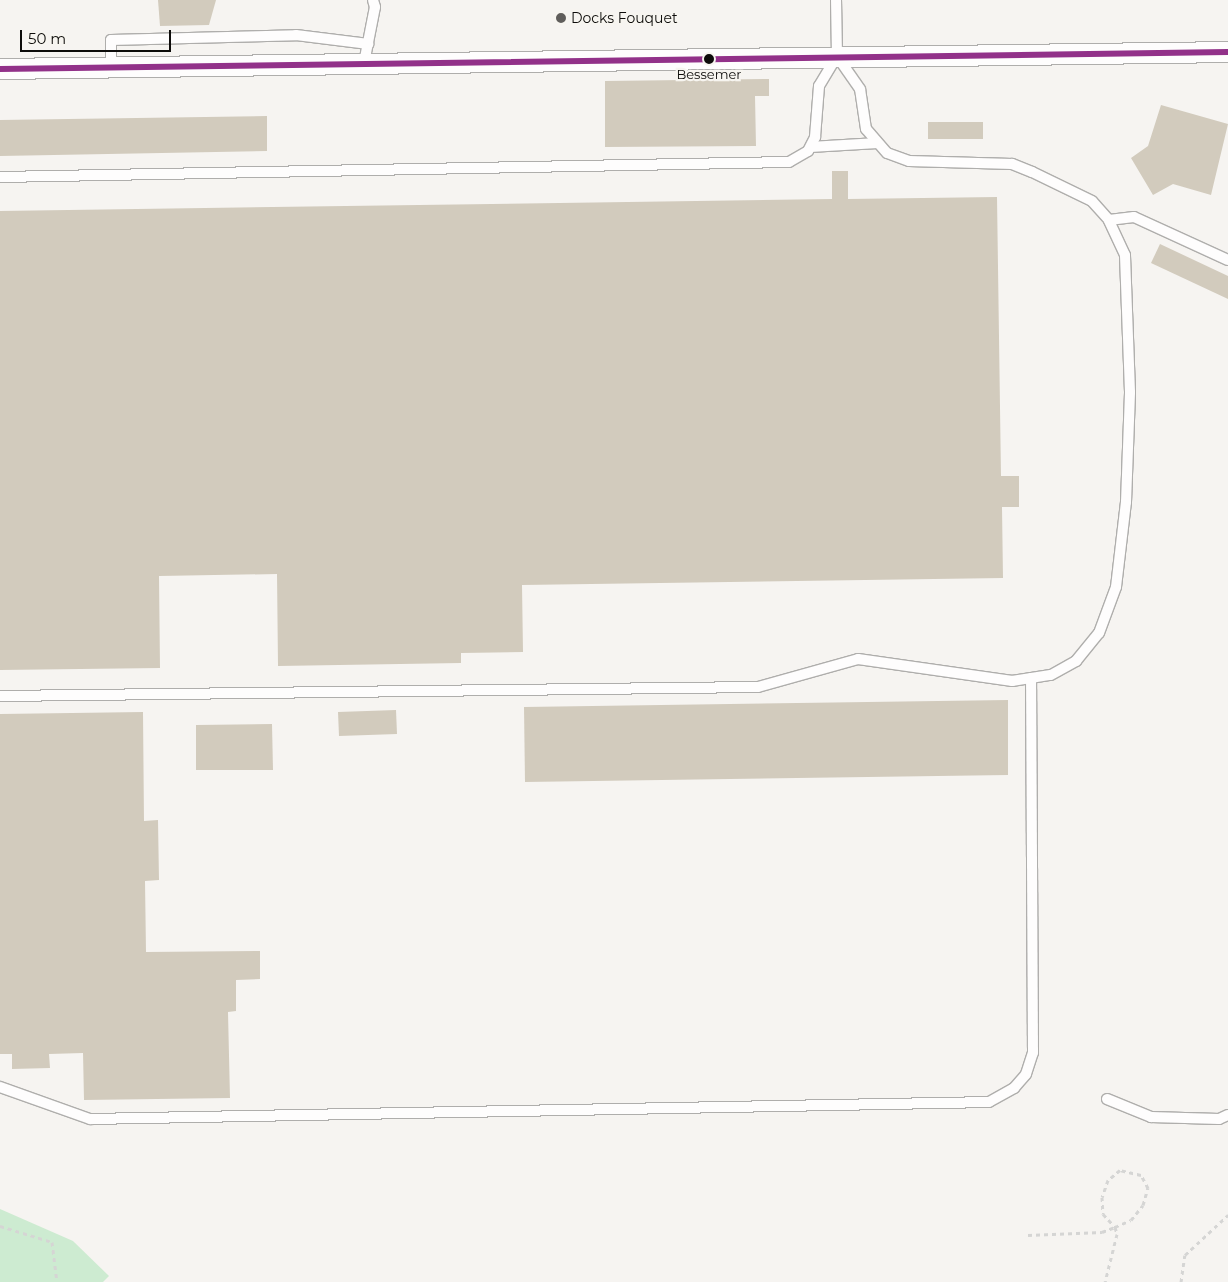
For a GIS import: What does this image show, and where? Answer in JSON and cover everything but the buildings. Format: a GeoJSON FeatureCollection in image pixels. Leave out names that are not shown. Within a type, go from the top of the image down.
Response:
{"type":"FeatureCollection","features":[{"type":"Feature","properties":{"kind":"street"},"geometry":{"type":"LineString","coordinates":[[0,69],[110,67],[366,53],[837,56],[1228,52]]}},
{"type":"Feature","properties":{"kind":"lane"},"geometry":{"type":"LineString","coordinates":[[110,67],[111,40],[296,35],[366,53],[373,0]]}},
{"type":"Feature","properties":{"kind":"lane"},"geometry":{"type":"LineString","coordinates":[[0,177],[789,162],[800,159],[811,147],[819,86],[837,56],[836,0]]}},
{"type":"Feature","properties":{"kind":"lane"},"geometry":{"type":"LineString","coordinates":[[0,696],[758,687],[858,659],[1012,681],[1051,675],[1076,661],[1098,633],[1116,587],[1126,502],[1130,392],[1125,255],[1109,220],[1092,202],[1012,164],[909,161],[887,153],[866,129],[860,89],[837,56]]}},
{"type":"Feature","properties":{"kind":"lane"},"geometry":{"type":"LineString","coordinates":[[811,147],[877,143]]}},
{"type":"Feature","properties":{"kind":"lane"},"geometry":{"type":"LineString","coordinates":[[1109,220],[1134,216],[1228,260]]}},
{"type":"Feature","properties":{"kind":"lane"},"geometry":{"type":"LineString","coordinates":[[0,1087],[90,1119],[989,1102],[1014,1088],[1026,1074],[1033,1053],[1032,678]]}},
{"type":"Feature","properties":{"kind":"lane"},"geometry":{"type":"LineString","coordinates":[[1108,1099],[1151,1117],[1219,1119],[1228,1115]]}},
{"type":"Feature","properties":{"kind":"path"},"geometry":{"type":"LineString","coordinates":[[1028,1235],[1102,1232],[1115,1227],[1131,1220],[1143,1205],[1148,1188],[1141,1175],[1120,1170],[1108,1180],[1102,1197],[1103,1214],[1115,1227],[1117,1234],[1105,1282]]}},
{"type":"Feature","properties":{"kind":"path"},"geometry":{"type":"LineString","coordinates":[[1181,1282],[1185,1256],[1228,1215]]}},
{"type":"Feature","properties":{"kind":"path"},"geometry":{"type":"LineString","coordinates":[[0,1226],[52,1242],[57,1282]]}},
{"type":"Feature","properties":{"kind":"green space"},"geometry":{"type":"Polygon","coordinates":[[[0,1209],[73,1241],[109,1276],[103,1282],[0,1282],[0,1209]]]}},
{"type":"Feature","properties":{"kind":"transit line"},"geometry":{"type":"LineString","coordinates":[[0,69],[1228,52]]}},
{"type":"Feature","properties":{"kind":"place","name":"Docks Fouquet"},"geometry":{"type":"Point","coordinates":[561,18]}},
{"type":"Feature","properties":{"kind":"place","name":"Bessemer"},"geometry":{"type":"Point","coordinates":[709,59]}}]}
